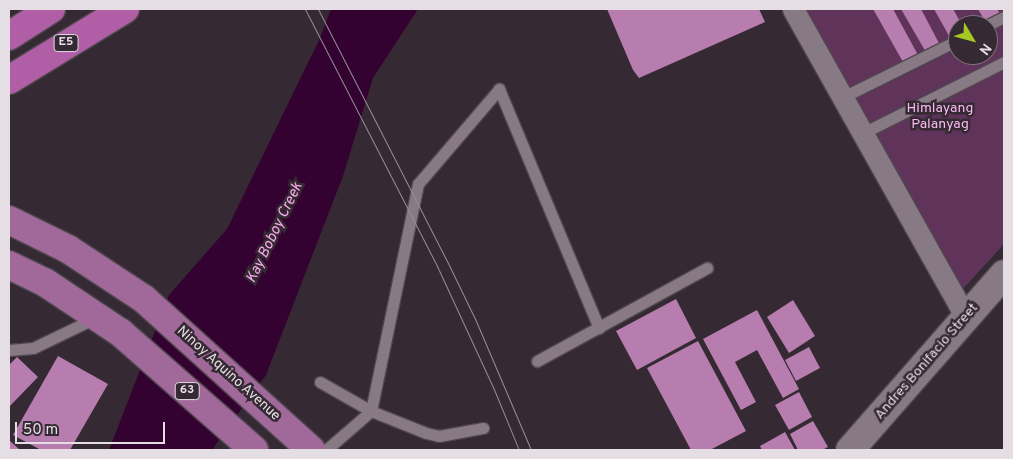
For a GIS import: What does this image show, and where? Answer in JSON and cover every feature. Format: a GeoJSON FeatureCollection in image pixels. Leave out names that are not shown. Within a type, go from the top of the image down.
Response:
{"type":"FeatureCollection","features":[{"type":"Feature","properties":{"kind":"highway"},"geometry":{"type":"LineString","coordinates":[[9,36],[51,9]]}},
{"type":"Feature","properties":{"kind":"highway","name":"E5"},"geometry":{"type":"LineString","coordinates":[[9,80],[125,9]]}},
{"type":"Feature","properties":{"kind":"main road","name":"Ninoy Aquino Avenue"},"geometry":{"type":"LineString","coordinates":[[9,220],[68,249],[144,299],[311,450]]}},
{"type":"Feature","properties":{"kind":"main road","name":"63"},"geometry":{"type":"LineString","coordinates":[[9,265],[46,283],[121,332],[254,450]]}},
{"type":"Feature","properties":{"kind":"street"},"geometry":{"type":"LineString","coordinates":[[793,9],[966,318]]}},
{"type":"Feature","properties":{"kind":"street","name":"Andres Bonifacio Street"},"geometry":{"type":"LineString","coordinates":[[850,450],[1004,274]]}},
{"type":"Feature","properties":{"kind":"lane"},"geometry":{"type":"LineString","coordinates":[[842,98],[948,45]]}},
{"type":"Feature","properties":{"kind":"lane"},"geometry":{"type":"LineString","coordinates":[[863,133],[1004,62]]}},
{"type":"Feature","properties":{"kind":"lane"},"geometry":{"type":"LineString","coordinates":[[326,450],[372,411],[418,184],[499,89],[599,328]]}},
{"type":"Feature","properties":{"kind":"lane"},"geometry":{"type":"LineString","coordinates":[[537,361],[707,268]]}},
{"type":"Feature","properties":{"kind":"lane"},"geometry":{"type":"LineString","coordinates":[[9,350],[33,348],[98,317]]}},
{"type":"Feature","properties":{"kind":"lane"},"geometry":{"type":"LineString","coordinates":[[320,382],[372,411],[426,434],[439,436],[484,428]]}},
{"type":"Feature","properties":{"kind":"green space","name":"Himlayang Palanyag"},"geometry":{"type":"Polygon","coordinates":[[[804,9],[1004,9],[1004,244],[962,290],[804,9]]]}},
{"type":"Feature","properties":{"kind":"water","name":"Kay Boboy Creek"},"geometry":{"type":"Polygon","coordinates":[[[331,9],[418,9],[373,78],[343,176],[266,375],[212,450],[109,450],[169,295],[227,229],[320,38],[331,9]]]}},
{"type":"Feature","properties":{"kind":"building"},"geometry":{"type":"Polygon","coordinates":[[[607,9],[759,9],[765,22],[639,78],[633,70],[607,9]]]}},
{"type":"Feature","properties":{"kind":"building"},"geometry":{"type":"Polygon","coordinates":[[[873,9],[893,9],[918,55],[903,62],[873,9]]]}},
{"type":"Feature","properties":{"kind":"building"},"geometry":{"type":"Polygon","coordinates":[[[901,9],[921,9],[941,47],[927,54],[901,9]]]}},
{"type":"Feature","properties":{"kind":"building"},"geometry":{"type":"Polygon","coordinates":[[[934,9],[953,9],[956,15],[948,15],[948,34],[934,9]]]}},
{"type":"Feature","properties":{"kind":"building"},"geometry":{"type":"Polygon","coordinates":[[[978,9],[997,9],[1001,15],[998,17],[998,15],[981,15],[978,9]]]}},
{"type":"Feature","properties":{"kind":"building"},"geometry":{"type":"Polygon","coordinates":[[[676,299],[696,338],[637,370],[616,331],[676,299]]]}},
{"type":"Feature","properties":{"kind":"building"},"geometry":{"type":"Polygon","coordinates":[[[793,300],[815,336],[789,353],[767,317],[793,300]]]}},
{"type":"Feature","properties":{"kind":"building"},"geometry":{"type":"Polygon","coordinates":[[[757,310],[799,389],[783,398],[757,350],[735,362],[756,402],[741,410],[703,339],[757,310]]]}},
{"type":"Feature","properties":{"kind":"building"},"geometry":{"type":"Polygon","coordinates":[[[698,341],[746,431],[710,450],[691,450],[647,368],[698,341]]]}},
{"type":"Feature","properties":{"kind":"building"},"geometry":{"type":"Polygon","coordinates":[[[809,347],[820,368],[796,381],[785,360],[809,347]]]}},
{"type":"Feature","properties":{"kind":"building"},"geometry":{"type":"Polygon","coordinates":[[[58,356],[108,384],[70,450],[41,450],[13,435],[58,356]]]}},
{"type":"Feature","properties":{"kind":"building"},"geometry":{"type":"Polygon","coordinates":[[[17,357],[38,377],[9,407],[9,365],[17,357]]]}},
{"type":"Feature","properties":{"kind":"building"},"geometry":{"type":"Polygon","coordinates":[[[799,392],[812,417],[789,430],[775,405],[799,392]]]}},
{"type":"Feature","properties":{"kind":"building"},"geometry":{"type":"Polygon","coordinates":[[[813,421],[828,447],[822,450],[798,450],[790,434],[813,421]]]}},
{"type":"Feature","properties":{"kind":"building"},"geometry":{"type":"Polygon","coordinates":[[[785,432],[795,450],[762,450],[760,446],[785,432]]]}},
{"type":"Feature","properties":{"kind":"building"},"geometry":{"type":"Polygon","coordinates":[[[9,440],[20,450],[9,450],[9,440]]]}},
{"type":"Feature","properties":{"kind":"tram line"},"geometry":{"type":"LineString","coordinates":[[305,9],[437,266],[493,387],[519,450]]}},
{"type":"Feature","properties":{"kind":"tram line"},"geometry":{"type":"LineString","coordinates":[[318,9],[476,321],[531,450]]}}]}
